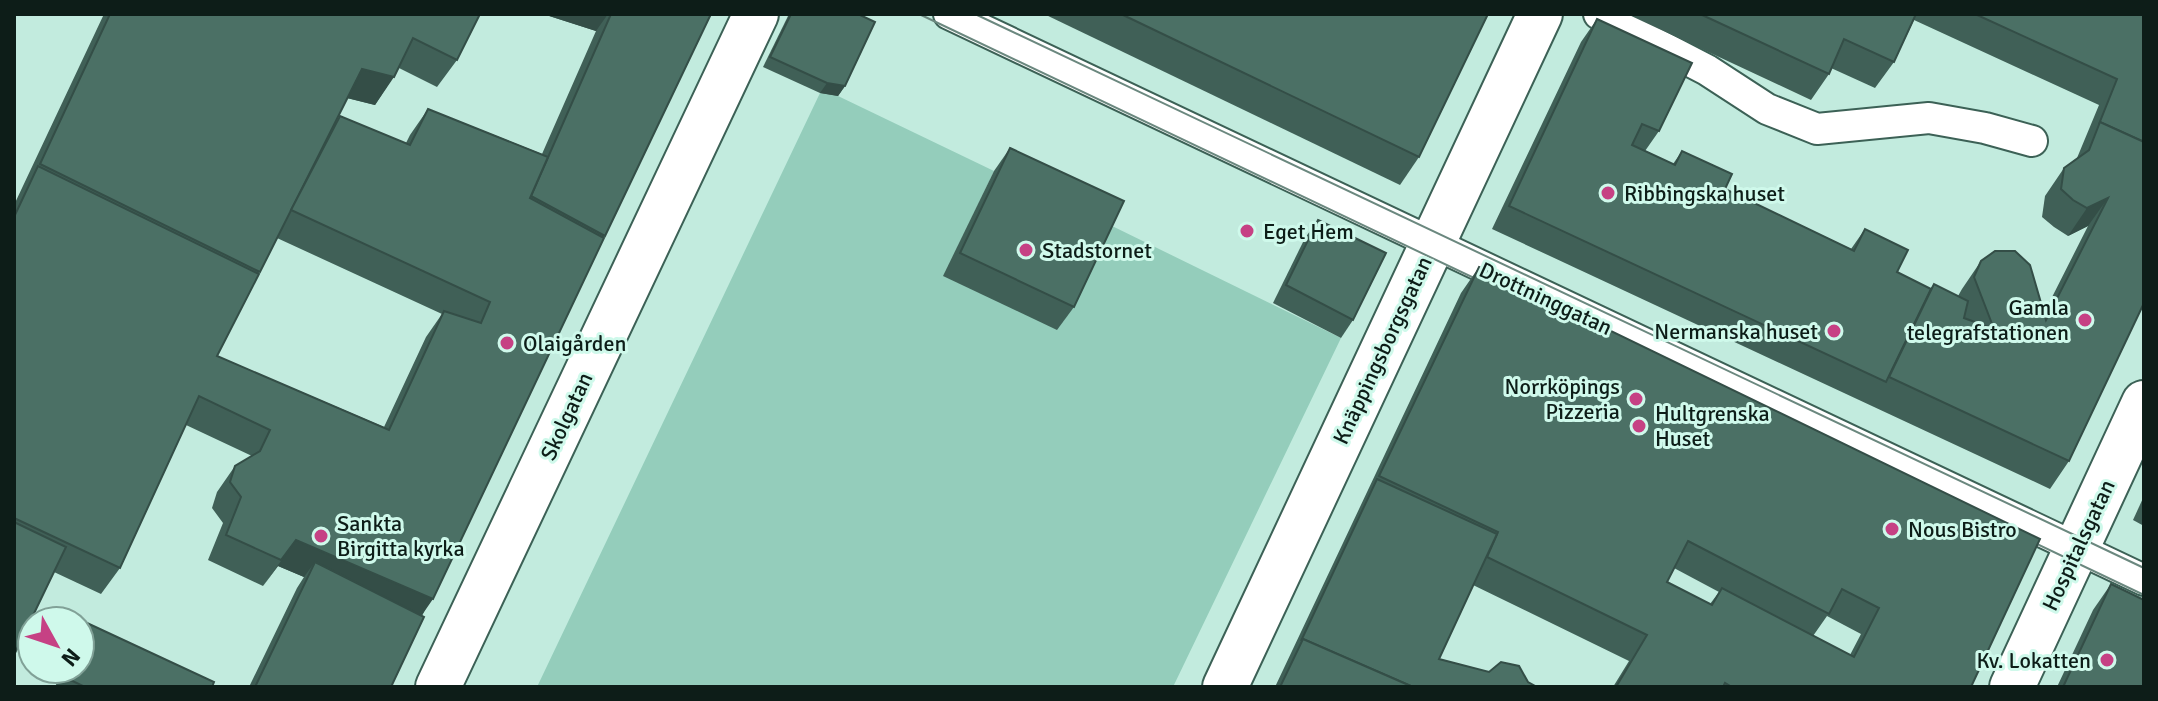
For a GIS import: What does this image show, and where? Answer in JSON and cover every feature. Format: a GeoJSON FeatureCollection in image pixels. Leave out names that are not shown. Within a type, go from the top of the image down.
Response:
{"type":"FeatureCollection","features":[{"type":"Feature","properties":{"kind":"street","name":"Skolgatan"},"geometry":{"type":"LineString","coordinates":[[438,687],[756,14]]}},
{"type":"Feature","properties":{"kind":"street","name":"Knäppingsborgsgatan"},"geometry":{"type":"LineString","coordinates":[[1225,687],[1540,14]]}},
{"type":"Feature","properties":{"kind":"street","name":"Hospitalsgatan"},"geometry":{"type":"LineString","coordinates":[[2012,687],[2144,403]]}},
{"type":"Feature","properties":{"kind":"lane","name":"Drottninggatan"},"geometry":{"type":"LineString","coordinates":[[949,14],[2144,580]]}},
{"type":"Feature","properties":{"kind":"lane"},"geometry":{"type":"LineString","coordinates":[[1599,14],[1707,70],[1767,109],[1817,129],[1929,118],[1985,128],[2032,141]]}},
{"type":"Feature","properties":{"kind":"green space"},"geometry":{"type":"Polygon","coordinates":[[[820,93],[838,96],[994,171],[944,276],[1108,224],[1341,338],[1173,687],[537,687],[820,93]]]}},
{"type":"Feature","properties":{"kind":"building"},"geometry":{"type":"Polygon","coordinates":[[[110,14],[480,14],[457,60],[413,38],[394,77],[362,69],[260,272],[40,164],[110,14]]]}},
{"type":"Feature","properties":{"kind":"building"},"geometry":{"type":"Polygon","coordinates":[[[611,14],[711,14],[605,236],[531,196],[611,14]]]}},
{"type":"Feature","properties":{"kind":"building"},"geometry":{"type":"Polygon","coordinates":[[[791,14],[858,14],[875,22],[845,86],[827,83],[770,57],[791,14]]]}},
{"type":"Feature","properties":{"kind":"building"},"geometry":{"type":"Polygon","coordinates":[[[1121,14],[1488,14],[1419,157],[1121,14]]]}},
{"type":"Feature","properties":{"kind":"building"},"geometry":{"type":"Polygon","coordinates":[[[1700,14],[1916,14],[1894,62],[1844,39],[1829,74],[1700,14]]]}},
{"type":"Feature","properties":{"kind":"building"},"geometry":{"type":"Polygon","coordinates":[[[1975,14],[2144,14],[2144,142],[2099,124],[2117,79],[1975,14]]]}},
{"type":"Feature","properties":{"kind":"building"},"geometry":{"type":"Polygon","coordinates":[[[1597,19],[1692,63],[1659,131],[1642,124],[1632,145],[1675,165],[1682,151],[1732,174],[1725,189],[1854,251],[1865,229],[1908,250],[1897,272],[1931,289],[1886,382],[1509,206],[1597,19]]]}},
{"type":"Feature","properties":{"kind":"building"},"geometry":{"type":"Polygon","coordinates":[[[428,109],[548,157],[530,198],[604,238],[433,599],[296,540],[281,560],[226,535],[241,497],[230,482],[235,466],[260,451],[270,430],[199,396],[120,568],[14,518],[14,217],[38,166],[259,274],[217,356],[389,430],[444,311],[481,323],[490,302],[291,210],[340,116],[410,145],[428,109]]]}},
{"type":"Feature","properties":{"kind":"building","name":"Gamla telegrafstationen"},"geometry":{"type":"Polygon","coordinates":[[[2100,122],[2144,142],[2144,303],[2069,461],[1889,377],[1934,284],[1968,301],[1964,318],[1994,329],[1974,277],[1981,261],[1995,251],[2015,251],[2030,265],[2046,320],[2108,198],[2087,208],[2061,189],[2064,168],[2089,150],[2100,122]]]}},
{"type":"Feature","properties":{"kind":"building","name":"Stadstornet"},"geometry":{"type":"Polygon","coordinates":[[[1010,148],[1124,201],[1074,307],[960,253],[1010,148]]]}},
{"type":"Feature","properties":{"kind":"building"},"geometry":{"type":"Polygon","coordinates":[[[1318,220],[1386,253],[1353,320],[1286,285],[1318,220]]]}},
{"type":"Feature","properties":{"kind":"building"},"geometry":{"type":"Polygon","coordinates":[[[1479,267],[2040,539],[1971,687],[1732,687],[1725,683],[1723,687],[1616,687],[1647,635],[1487,557],[1498,532],[1379,476],[1479,267]],[[1688,541],[1667,582],[1712,605],[1722,588],[1854,657],[1879,608],[1842,589],[1829,614],[1688,541]]]}},
{"type":"Feature","properties":{"kind":"building"},"geometry":{"type":"Polygon","coordinates":[[[1377,479],[1497,534],[1439,659],[1489,672],[1501,662],[1519,666],[1528,682],[1537,687],[1413,687],[1303,639],[1301,641],[1377,479]]]}},
{"type":"Feature","properties":{"kind":"building"},"geometry":{"type":"Polygon","coordinates":[[[14,522],[66,547],[38,605],[16,605],[14,655],[14,522]]]}},
{"type":"Feature","properties":{"kind":"building"},"geometry":{"type":"Polygon","coordinates":[[[315,562],[424,617],[391,687],[255,687],[315,562]]]}},
{"type":"Feature","properties":{"kind":"building","name":"Kv. Lokatten"},"geometry":{"type":"Polygon","coordinates":[[[2111,584],[2144,600],[2144,687],[2063,687],[2111,584]]]}},
{"type":"Feature","properties":{"kind":"building"},"geometry":{"type":"Polygon","coordinates":[[[96,627],[214,682],[212,687],[81,685],[96,685],[96,627]]]}},
{"type":"Feature","properties":{"kind":"building"},"geometry":{"type":"Polygon","coordinates":[[[1303,639],[1413,687],[1280,687],[1303,639]]]}},
{"type":"Feature","properties":{"kind":"tram line"},"geometry":{"type":"LineString","coordinates":[[919,14],[1493,287]]}},
{"type":"Feature","properties":{"kind":"tram line"},"geometry":{"type":"LineString","coordinates":[[975,14],[2144,568]]}},
{"type":"Feature","properties":{"kind":"tram line"},"geometry":{"type":"LineString","coordinates":[[2018,535],[2144,595]]}},
{"type":"Feature","properties":{"kind":"place","name":"Ribbingska huset"},"geometry":{"type":"Point","coordinates":[1608,193]}},
{"type":"Feature","properties":{"kind":"place","name":"Eget Hem"},"geometry":{"type":"Point","coordinates":[1247,231]}},
{"type":"Feature","properties":{"kind":"place","name":"Stadstornet"},"geometry":{"type":"Point","coordinates":[1026,250]}},
{"type":"Feature","properties":{"kind":"place","name":"Gamla telegrafstationen"},"geometry":{"type":"Point","coordinates":[2085,320]}},
{"type":"Feature","properties":{"kind":"place","name":"Nermanska huset"},"geometry":{"type":"Point","coordinates":[1834,331]}},
{"type":"Feature","properties":{"kind":"place","name":"Olaigården"},"geometry":{"type":"Point","coordinates":[507,343]}},
{"type":"Feature","properties":{"kind":"place","name":"Norrköpings Pizzeria"},"geometry":{"type":"Point","coordinates":[1636,399]}},
{"type":"Feature","properties":{"kind":"place","name":"Hultgrenska Huset"},"geometry":{"type":"Point","coordinates":[1639,426]}},
{"type":"Feature","properties":{"kind":"place","name":"Nous Bistro"},"geometry":{"type":"Point","coordinates":[1892,529]}},
{"type":"Feature","properties":{"kind":"place","name":"Sankta Birgitta kyrka"},"geometry":{"type":"Point","coordinates":[321,536]}},
{"type":"Feature","properties":{"kind":"place","name":"Kv. Lokatten"},"geometry":{"type":"Point","coordinates":[2107,660]}}]}
